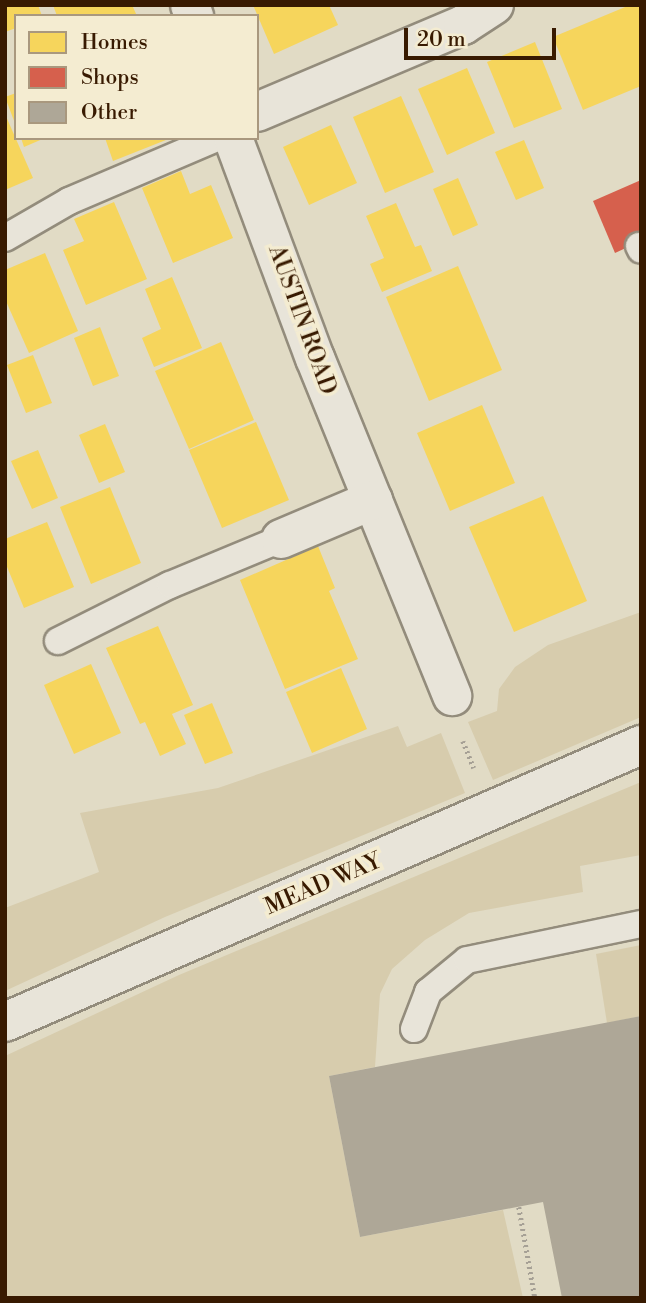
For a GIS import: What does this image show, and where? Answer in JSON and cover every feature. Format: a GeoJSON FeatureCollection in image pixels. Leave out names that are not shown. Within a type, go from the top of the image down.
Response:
{"type":"FeatureCollection","features":[{"type":"Feature","properties":{"kind":"street"},"geometry":{"type":"LineString","coordinates":[[259,111],[463,25],[494,5]]}},
{"type":"Feature","properties":{"kind":"street","name":"AUSTIN ROAD"},"geometry":{"type":"LineString","coordinates":[[234,140],[452,696]]}},
{"type":"Feature","properties":{"kind":"street"},"geometry":{"type":"LineString","coordinates":[[281,539],[373,500]]}},
{"type":"Feature","properties":{"kind":"street","name":"MEAD WAY"},"geometry":{"type":"LineString","coordinates":[[5,1022],[641,745]]}},
{"type":"Feature","properties":{"kind":"lane"},"geometry":{"type":"LineString","coordinates":[[5,238],[69,201],[212,140]]}},
{"type":"Feature","properties":{"kind":"lane"},"geometry":{"type":"LineString","coordinates":[[58,641],[170,585],[281,539]]}},
{"type":"Feature","properties":{"kind":"lane"},"geometry":{"type":"LineString","coordinates":[[414,1028],[428,992],[474,957],[641,924]]}},
{"type":"Feature","properties":{"kind":"path"},"geometry":{"type":"LineString","coordinates":[[452,696],[463,740],[491,811]]}},
{"type":"Feature","properties":{"kind":"path"},"geometry":{"type":"LineString","coordinates":[[519,1207],[535,1298]]}},
{"type":"Feature","properties":{"kind":"shaded area"},"geometry":{"type":"Polygon","coordinates":[[[641,612],[641,717],[493,780],[468,722],[497,711],[499,689],[515,667],[548,645],[641,612]]]}},
{"type":"Feature","properties":{"kind":"shaded area"},"geometry":{"type":"Polygon","coordinates":[[[398,726],[407,747],[441,733],[465,793],[165,917],[5,991],[5,908],[99,872],[80,813],[218,788],[398,726]]]}},
{"type":"Feature","properties":{"kind":"shaded area"},"geometry":{"type":"Polygon","coordinates":[[[641,782],[641,855],[580,866],[583,892],[469,913],[425,940],[392,969],[380,994],[375,1067],[329,1076],[360,1237],[503,1210],[523,1298],[5,1298],[5,1056],[179,975],[641,782]]]}},
{"type":"Feature","properties":{"kind":"shaded area"},"geometry":{"type":"Polygon","coordinates":[[[641,945],[641,1016],[607,1023],[596,954],[641,945]]]}},
{"type":"Feature","properties":{"kind":"building: Homes"},"geometry":{"type":"Polygon","coordinates":[[[5,5],[38,5],[41,14],[14,14],[14,29],[5,32],[5,5]]]}},
{"type":"Feature","properties":{"kind":"building: Homes"},"geometry":{"type":"Polygon","coordinates":[[[53,5],[132,5],[136,14],[56,14],[53,5]]]}},
{"type":"Feature","properties":{"kind":"building: Homes"},"geometry":{"type":"Polygon","coordinates":[[[253,5],[329,5],[338,25],[274,54],[253,5]]]}},
{"type":"Feature","properties":{"kind":"building: Homes"},"geometry":{"type":"Polygon","coordinates":[[[630,5],[641,5],[641,86],[583,110],[553,37],[630,5]]]}},
{"type":"Feature","properties":{"kind":"building: Homes"},"geometry":{"type":"Polygon","coordinates":[[[535,42],[562,109],[514,128],[487,62],[535,42]]]}},
{"type":"Feature","properties":{"kind":"building: Homes"},"geometry":{"type":"Polygon","coordinates":[[[467,68],[495,133],[447,155],[418,89],[467,68]]]}},
{"type":"Feature","properties":{"kind":"building: Homes"},"geometry":{"type":"Polygon","coordinates":[[[14,94],[14,121],[5,97],[14,94]]]}},
{"type":"Feature","properties":{"kind":"building: Homes"},"geometry":{"type":"Polygon","coordinates":[[[401,96],[434,172],[385,193],[353,117],[401,96]]]}},
{"type":"Feature","properties":{"kind":"building: Homes"},"geometry":{"type":"Polygon","coordinates":[[[5,114],[14,140],[16,140],[33,178],[5,190],[5,114]]]}},
{"type":"Feature","properties":{"kind":"building: Homes"},"geometry":{"type":"Polygon","coordinates":[[[331,125],[357,183],[309,205],[283,147],[331,125]]]}},
{"type":"Feature","properties":{"kind":"building: Homes"},"geometry":{"type":"Polygon","coordinates":[[[22,140],[40,140],[24,147],[22,140]]]}},
{"type":"Feature","properties":{"kind":"building: Homes"},"geometry":{"type":"Polygon","coordinates":[[[106,140],[166,140],[113,161],[106,140]]]}},
{"type":"Feature","properties":{"kind":"building: Homes"},"geometry":{"type":"Polygon","coordinates":[[[524,140],[544,188],[516,200],[495,152],[524,140]]]}},
{"type":"Feature","properties":{"kind":"building: Homes"},"geometry":{"type":"Polygon","coordinates":[[[181,171],[190,194],[211,185],[233,238],[173,263],[142,188],[181,171]]]}},
{"type":"Feature","properties":{"kind":"building: Homes"},"geometry":{"type":"Polygon","coordinates":[[[458,178],[478,225],[453,236],[433,189],[458,178]]]}},
{"type":"Feature","properties":{"kind":"building: Homes"},"geometry":{"type":"Polygon","coordinates":[[[114,202],[147,279],[86,305],[63,250],[84,241],[74,219],[114,202]]]}},
{"type":"Feature","properties":{"kind":"building: Homes"},"geometry":{"type":"Polygon","coordinates":[[[396,203],[415,247],[421,245],[432,271],[382,292],[370,264],[384,258],[366,216],[396,203]]]}},
{"type":"Feature","properties":{"kind":"building: Homes"},"geometry":{"type":"Polygon","coordinates":[[[45,253],[78,331],[29,353],[5,299],[5,270],[45,253]]]}},
{"type":"Feature","properties":{"kind":"building: Homes"},"geometry":{"type":"Polygon","coordinates":[[[458,266],[502,370],[429,401],[386,297],[458,266]]]}},
{"type":"Feature","properties":{"kind":"building: Homes"},"geometry":{"type":"Polygon","coordinates":[[[172,277],[202,348],[154,367],[142,338],[161,329],[145,289],[172,277]]]}},
{"type":"Feature","properties":{"kind":"building: Homes"},"geometry":{"type":"Polygon","coordinates":[[[100,327],[119,376],[93,386],[74,338],[100,327]]]}},
{"type":"Feature","properties":{"kind":"building: Homes"},"geometry":{"type":"Polygon","coordinates":[[[221,342],[254,420],[189,449],[155,371],[221,342]]]}},
{"type":"Feature","properties":{"kind":"building: Homes"},"geometry":{"type":"Polygon","coordinates":[[[33,355],[52,403],[26,413],[7,365],[33,355]]]}},
{"type":"Feature","properties":{"kind":"building: Homes"},"geometry":{"type":"Polygon","coordinates":[[[482,405],[515,483],[450,511],[417,433],[482,405]]]}},
{"type":"Feature","properties":{"kind":"building: Homes"},"geometry":{"type":"Polygon","coordinates":[[[256,422],[289,500],[222,528],[189,450],[256,422]]]}},
{"type":"Feature","properties":{"kind":"building: Homes"},"geometry":{"type":"Polygon","coordinates":[[[105,424],[125,472],[99,483],[79,435],[105,424]]]}},
{"type":"Feature","properties":{"kind":"building: Homes"},"geometry":{"type":"Polygon","coordinates":[[[38,450],[58,498],[32,509],[11,461],[38,450]]]}},
{"type":"Feature","properties":{"kind":"building: Homes"},"geometry":{"type":"Polygon","coordinates":[[[110,487],[141,563],[91,584],[60,507],[110,487]]]}},
{"type":"Feature","properties":{"kind":"building: Homes"},"geometry":{"type":"Polygon","coordinates":[[[543,496],[587,601],[514,632],[469,527],[543,496]]]}},
{"type":"Feature","properties":{"kind":"building: Homes"},"geometry":{"type":"Polygon","coordinates":[[[47,522],[74,587],[24,608],[5,562],[5,539],[47,522]]]}},
{"type":"Feature","properties":{"kind":"building: Homes"},"geometry":{"type":"Polygon","coordinates":[[[318,546],[335,588],[329,591],[358,659],[285,689],[240,580],[318,546]]]}},
{"type":"Feature","properties":{"kind":"building: Homes"},"geometry":{"type":"Polygon","coordinates":[[[158,626],[193,705],[172,714],[186,744],[160,756],[145,722],[140,724],[106,648],[158,626]]]}},
{"type":"Feature","properties":{"kind":"building: Homes"},"geometry":{"type":"Polygon","coordinates":[[[91,664],[121,733],[74,754],[44,685],[91,664]]]}},
{"type":"Feature","properties":{"kind":"building: Homes"},"geometry":{"type":"Polygon","coordinates":[[[341,668],[367,729],[312,753],[286,692],[341,668]]]}},
{"type":"Feature","properties":{"kind":"building: Homes"},"geometry":{"type":"Polygon","coordinates":[[[212,703],[233,753],[205,764],[184,715],[212,703]]]}},
{"type":"Feature","properties":{"kind":"building: Shops"},"geometry":{"type":"Polygon","coordinates":[[[641,180],[641,241],[615,253],[593,201],[641,180]]]}},
{"type":"Feature","properties":{"kind":"building: Other"},"geometry":{"type":"Polygon","coordinates":[[[641,1016],[641,1298],[562,1298],[543,1202],[360,1237],[329,1076],[641,1016]]]}}]}
